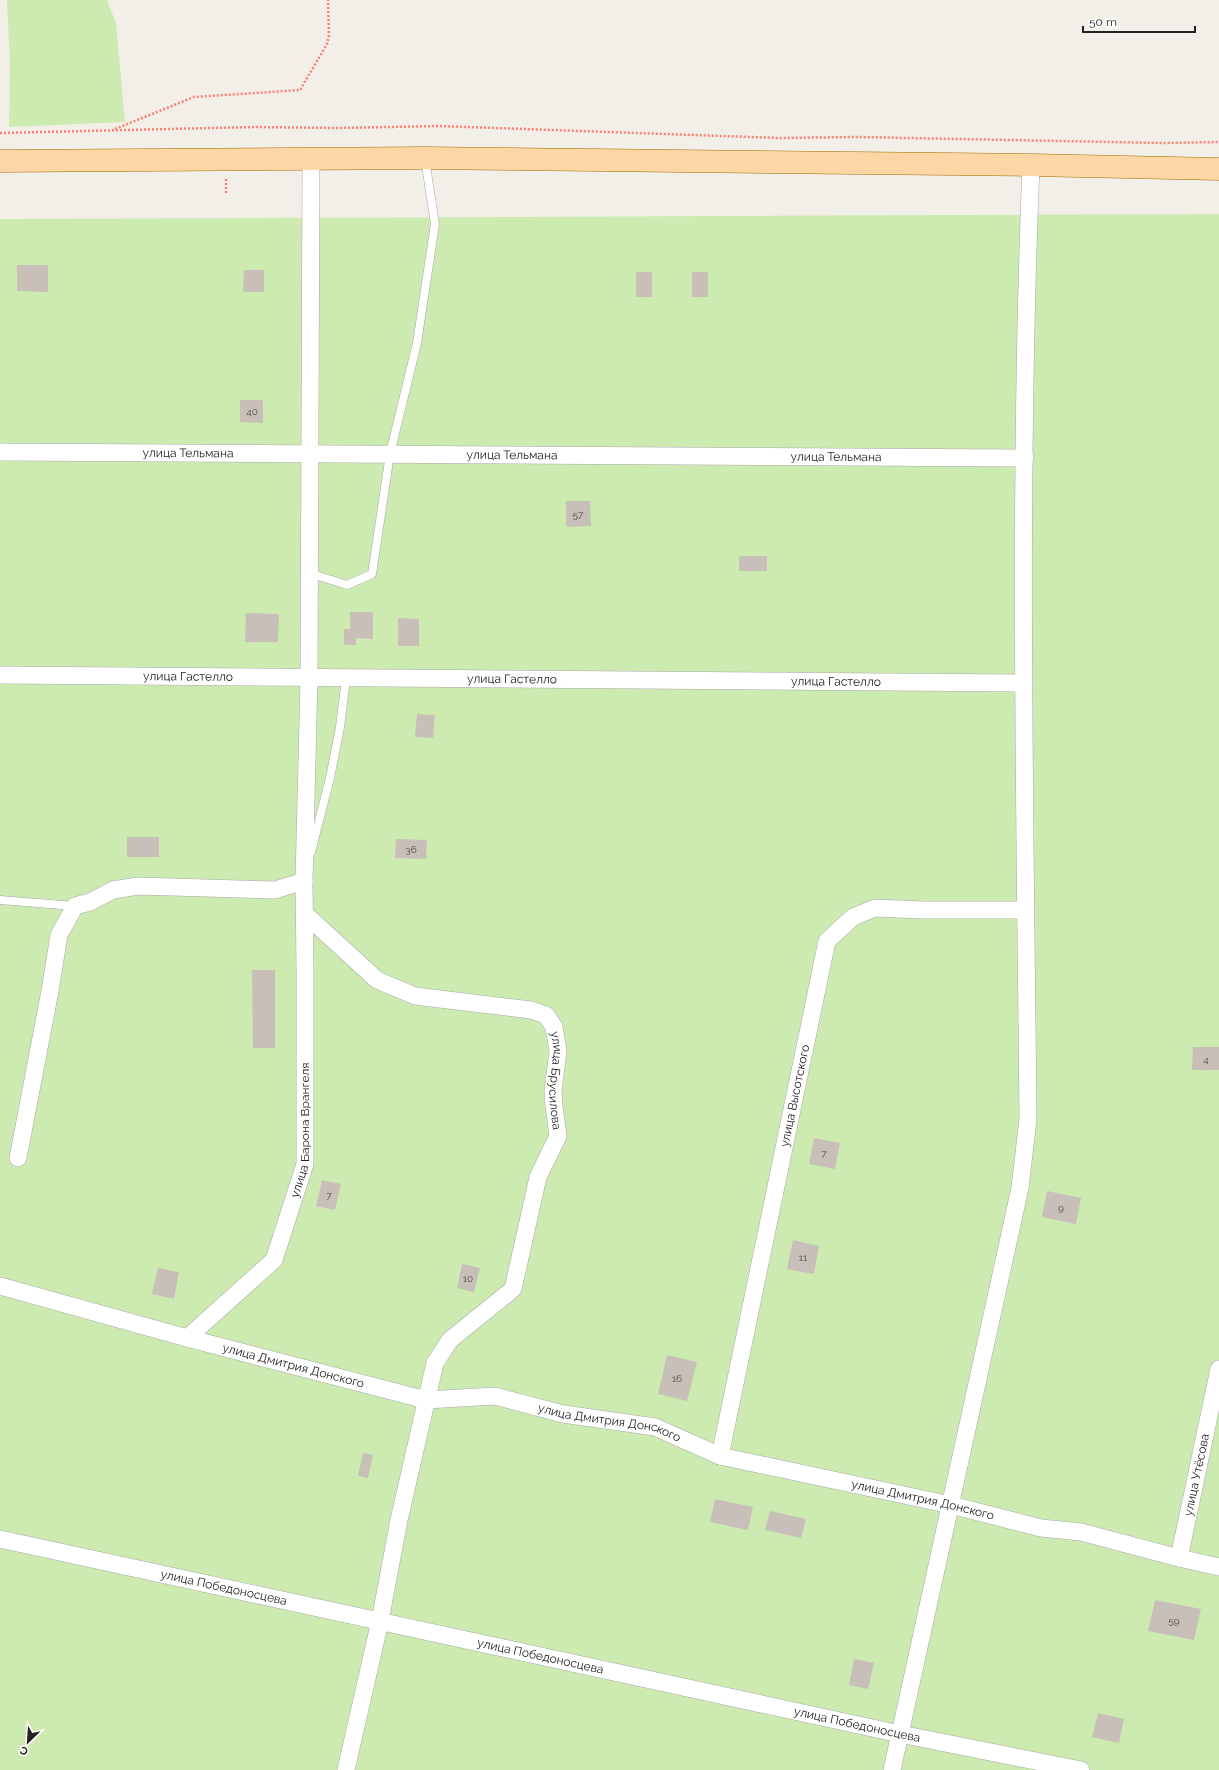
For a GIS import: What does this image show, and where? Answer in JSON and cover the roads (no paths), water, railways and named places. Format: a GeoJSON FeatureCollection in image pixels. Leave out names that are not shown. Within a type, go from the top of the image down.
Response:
{"type":"FeatureCollection","features":[{"type":"Feature","properties":{"kind":"main road"},"geometry":{"type":"LineString","coordinates":[[0,161],[425,158],[1031,165],[1219,169]]}},
{"type":"Feature","properties":{"kind":"street","name":"улица Барона Врангеля"},"geometry":{"type":"LineString","coordinates":[[187,1338],[274,1260],[305,1164],[304,881],[309,678],[311,160]]}},
{"type":"Feature","properties":{"kind":"street"},"geometry":{"type":"LineString","coordinates":[[892,1770],[1020,1188],[1028,1119],[1024,683],[1027,251],[1031,165]]}},
{"type":"Feature","properties":{"kind":"street","name":"улица Тельмана"},"geometry":{"type":"LineString","coordinates":[[0,452],[1025,458]]}},
{"type":"Feature","properties":{"kind":"street","name":"улица Гастелло"},"geometry":{"type":"LineString","coordinates":[[0,675],[346,679],[1024,683]]}},
{"type":"Feature","properties":{"kind":"street"},"geometry":{"type":"LineString","coordinates":[[18,1158],[50,991],[59,935],[74,906],[90,902],[113,890],[138,886],[275,890],[304,881]]}},
{"type":"Feature","properties":{"kind":"street","name":"улица Высотского"},"geometry":{"type":"LineString","coordinates":[[720,1456],[827,941],[853,917],[875,908],[923,910],[1026,910]]}},
{"type":"Feature","properties":{"kind":"street","name":"улица Брусилова"},"geometry":{"type":"LineString","coordinates":[[305,914],[378,980],[415,996],[531,1010],[546,1015],[554,1027],[558,1051],[553,1091],[558,1136],[538,1177],[513,1289],[450,1340],[435,1363],[399,1520],[380,1621],[346,1770]]}},
{"type":"Feature","properties":{"kind":"street","name":"улица Дмитрия Донского"},"geometry":{"type":"LineString","coordinates":[[0,1286],[187,1338],[426,1400],[495,1396],[563,1414],[655,1427],[720,1456],[951,1505],[1041,1528],[1081,1532],[1219,1567]]}},
{"type":"Feature","properties":{"kind":"street","name":"улица Утёсова"},"geometry":{"type":"LineString","coordinates":[[1179,1558],[1219,1369]]}},
{"type":"Feature","properties":{"kind":"street","name":"улица Победоносцева"},"geometry":{"type":"LineString","coordinates":[[0,1539],[900,1734],[1081,1770]]}},
{"type":"Feature","properties":{"kind":"lane"},"geometry":{"type":"LineString","coordinates":[[309,573],[347,584],[372,574],[390,454],[417,343],[435,224],[425,158]]}},
{"type":"Feature","properties":{"kind":"lane"},"geometry":{"type":"LineString","coordinates":[[304,881],[330,778],[340,727],[346,679]]}},
{"type":"Feature","properties":{"kind":"lane"},"geometry":{"type":"LineString","coordinates":[[0,900],[74,906]]}}]}
